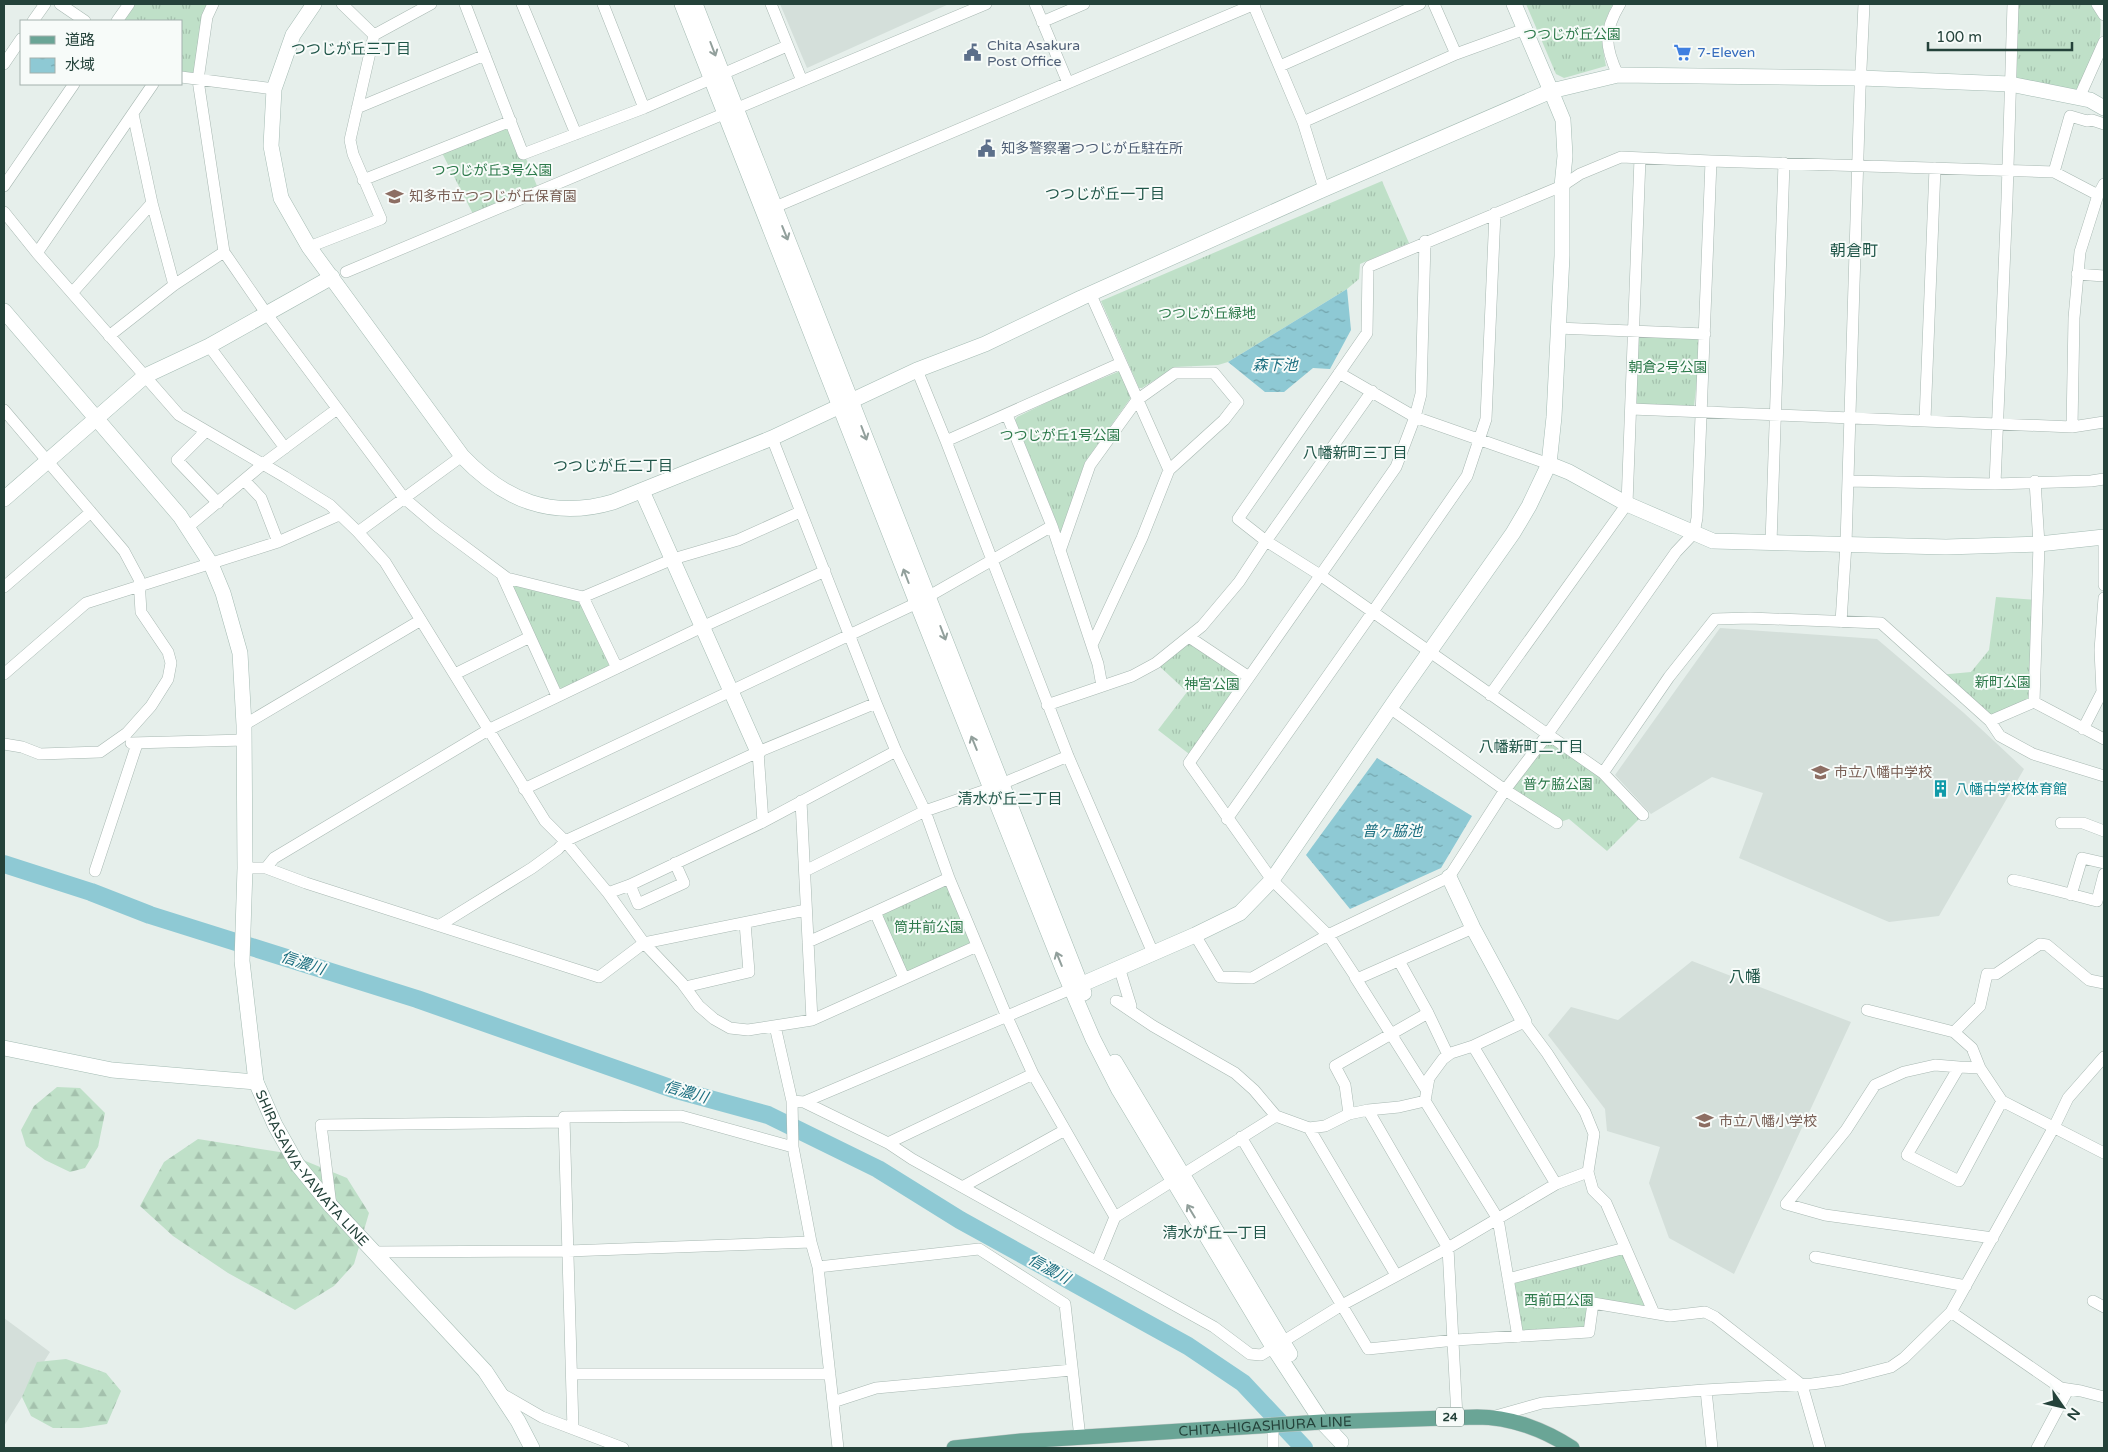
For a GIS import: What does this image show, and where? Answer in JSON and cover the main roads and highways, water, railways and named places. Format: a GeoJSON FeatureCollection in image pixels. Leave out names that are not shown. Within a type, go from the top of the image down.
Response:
{"type":"FeatureCollection","features":[{"type":"Feature","properties":{"kind":"main road","name":"CHITA-HIGASHIURA LINE"},"geometry":{"type":"LineString","coordinates":[[954,1448],[1326,1422],[1491,1417],[1535,1428],[1572,1448]]}},
{"type":"Feature","properties":{"kind":"water","name":"森下池"},"geometry":{"type":"Polygon","coordinates":[[[1347,289],[1351,330],[1330,369],[1313,368],[1284,392],[1265,392],[1228,362],[1347,289]]]}},
{"type":"Feature","properties":{"kind":"water","name":"普ヶ脇池"},"geometry":{"type":"Polygon","coordinates":[[[1377,758],[1472,816],[1441,868],[1350,909],[1306,855],[1377,758]]]}},
{"type":"Feature","properties":{"kind":"waterway","name":"信濃川"},"geometry":{"type":"LineString","coordinates":[[4,864],[91,892],[150,915],[417,999],[673,1089],[768,1115],[878,1169],[960,1220],[1188,1346],[1243,1383],[1304,1448]]}},
{"type":"Feature","properties":{"kind":"place","name":"7-Eleven"},"geometry":{"type":"Point","coordinates":[1683,52]}},
{"type":"Feature","properties":{"kind":"place","name":"Chita Asakura Post Office"},"geometry":{"type":"Point","coordinates":[973,53]}},
{"type":"Feature","properties":{"kind":"place","name":"知多警察署つつじが丘駐在所"},"geometry":{"type":"Point","coordinates":[987,148]}},
{"type":"Feature","properties":{"kind":"place","name":"知多市立つつじが丘保育園"},"geometry":{"type":"Point","coordinates":[395,196]}},
{"type":"Feature","properties":{"kind":"place","name":"市立八幡中学校"},"geometry":{"type":"Point","coordinates":[1820,772]}},
{"type":"Feature","properties":{"kind":"place","name":"八幡中学校体育館"},"geometry":{"type":"Point","coordinates":[1941,789]}},
{"type":"Feature","properties":{"kind":"place","name":"市立八幡小学校"},"geometry":{"type":"Point","coordinates":[1705,1121]}},
{"type":"Feature","properties":{"kind":"district","name":"つつじが丘三丁目"},"geometry":{"type":"Point","coordinates":[351,49]}},
{"type":"Feature","properties":{"kind":"district","name":"つつじが丘一丁目"},"geometry":{"type":"Point","coordinates":[1105,194]}},
{"type":"Feature","properties":{"kind":"district","name":"朝倉町"},"geometry":{"type":"Point","coordinates":[1854,251]}},
{"type":"Feature","properties":{"kind":"district","name":"八幡新町三丁目"},"geometry":{"type":"Point","coordinates":[1355,453]}},
{"type":"Feature","properties":{"kind":"district","name":"つつじが丘二丁目"},"geometry":{"type":"Point","coordinates":[613,466]}},
{"type":"Feature","properties":{"kind":"district","name":"八幡新町二丁目"},"geometry":{"type":"Point","coordinates":[1531,747]}},
{"type":"Feature","properties":{"kind":"district","name":"清水が丘二丁目"},"geometry":{"type":"Point","coordinates":[1010,799]}},
{"type":"Feature","properties":{"kind":"district","name":"八幡"},"geometry":{"type":"Point","coordinates":[1745,977]}},
{"type":"Feature","properties":{"kind":"district","name":"清水が丘一丁目"},"geometry":{"type":"Point","coordinates":[1215,1233]}},
{"type":"Feature","properties":{"kind":"park label","name":"つつじが丘公園"},"geometry":{"type":"Point","coordinates":[1572,34]}},
{"type":"Feature","properties":{"kind":"park label","name":"つつじが丘3号公園"},"geometry":{"type":"Point","coordinates":[492,170]}},
{"type":"Feature","properties":{"kind":"park label","name":"つつじが丘緑地"},"geometry":{"type":"Point","coordinates":[1207,313]}},
{"type":"Feature","properties":{"kind":"park label","name":"朝倉2号公園"},"geometry":{"type":"Point","coordinates":[1668,367]}},
{"type":"Feature","properties":{"kind":"park label","name":"つつじが丘1号公園"},"geometry":{"type":"Point","coordinates":[1060,435]}},
{"type":"Feature","properties":{"kind":"park label","name":"新町公園"},"geometry":{"type":"Point","coordinates":[2003,682]}},
{"type":"Feature","properties":{"kind":"park label","name":"神宮公園"},"geometry":{"type":"Point","coordinates":[1212,684]}},
{"type":"Feature","properties":{"kind":"park label","name":"普ケ脇公園"},"geometry":{"type":"Point","coordinates":[1558,784]}},
{"type":"Feature","properties":{"kind":"park label","name":"筒井前公園"},"geometry":{"type":"Point","coordinates":[929,927]}},
{"type":"Feature","properties":{"kind":"park label","name":"西前田公園"},"geometry":{"type":"Point","coordinates":[1559,1300]}}]}
